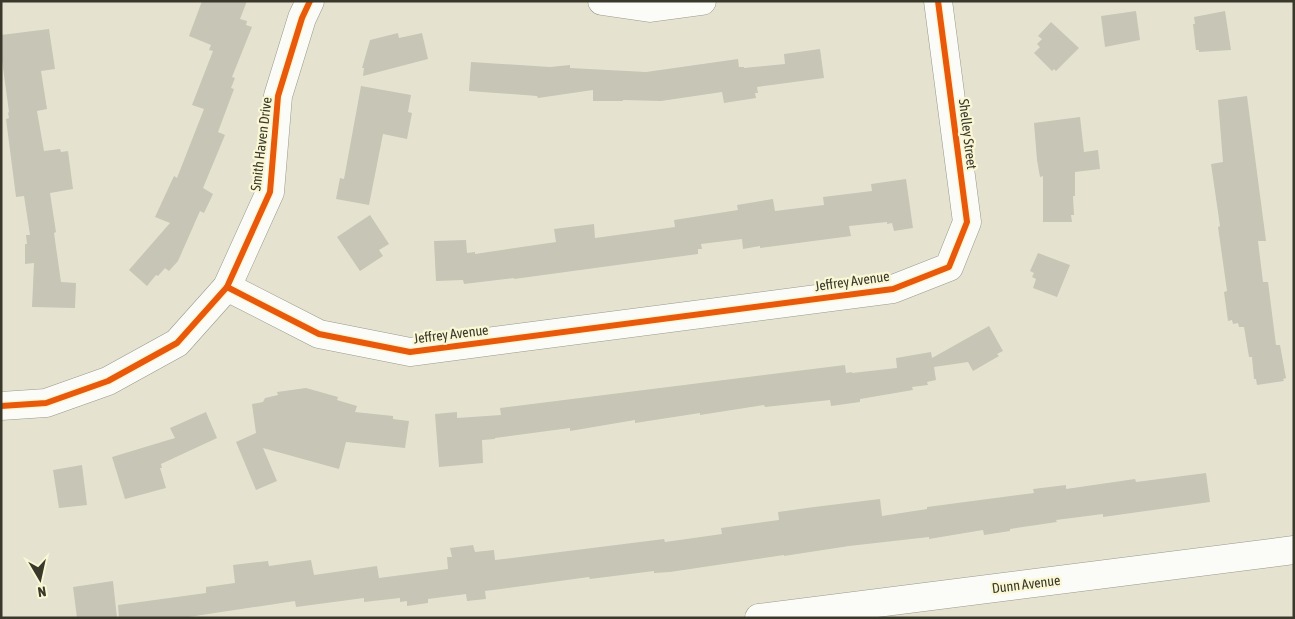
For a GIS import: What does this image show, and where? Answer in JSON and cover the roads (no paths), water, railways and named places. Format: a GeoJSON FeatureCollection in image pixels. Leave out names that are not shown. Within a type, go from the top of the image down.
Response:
{"type":"FeatureCollection","features":[{"type":"Feature","properties":{"kind":"street","name":"Smith Haven Drive"},"geometry":{"type":"LineString","coordinates":[[227,287],[270,192],[278,96],[302,18],[310,1]]}},
{"type":"Feature","properties":{"kind":"street"},"geometry":{"type":"LineString","coordinates":[[602,1],[650,8],[702,1]]}},
{"type":"Feature","properties":{"kind":"street","name":"Shelley Street"},"geometry":{"type":"LineString","coordinates":[[938,1],[967,222],[949,267]]}},
{"type":"Feature","properties":{"kind":"street","name":"Jeffrey Avenue"},"geometry":{"type":"LineString","coordinates":[[227,287],[319,334],[410,352],[893,289],[949,267]]}},
{"type":"Feature","properties":{"kind":"street"},"geometry":{"type":"LineString","coordinates":[[1,406],[46,403],[108,380],[177,343],[227,287]]}},
{"type":"Feature","properties":{"kind":"street","name":"Dunn Avenue"},"geometry":{"type":"LineString","coordinates":[[759,618],[1294,550]]}}]}
